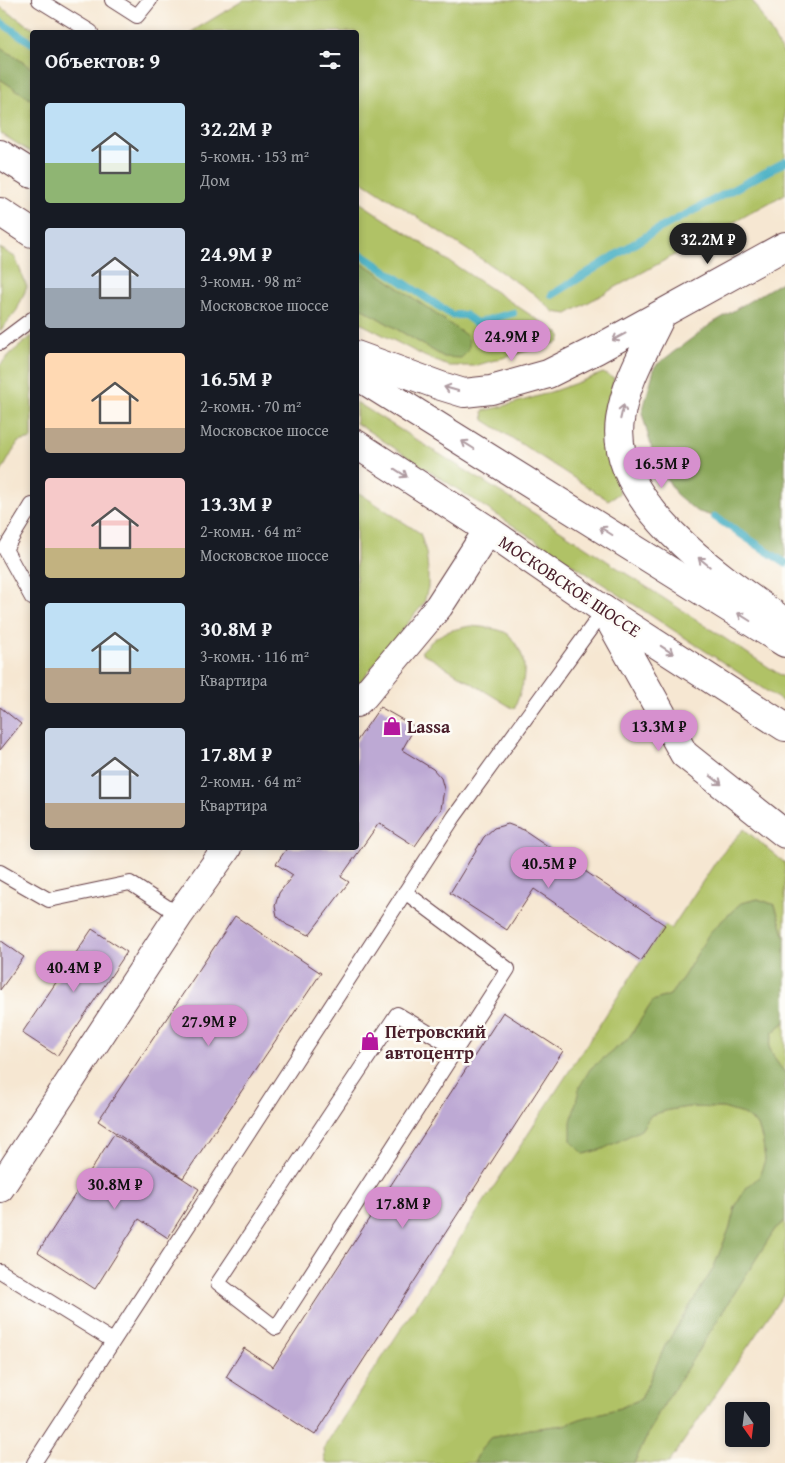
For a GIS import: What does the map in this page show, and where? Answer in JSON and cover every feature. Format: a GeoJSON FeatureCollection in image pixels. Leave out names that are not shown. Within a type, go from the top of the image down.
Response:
{"type":"FeatureCollection","features":[{"type":"Feature","properties":{"kind":"main road"},"geometry":{"type":"LineString","coordinates":[[0,154],[30,173]]}},
{"type":"Feature","properties":{"kind":"main road"},"geometry":{"type":"LineString","coordinates":[[0,212],[30,232]]}},
{"type":"Feature","properties":{"kind":"main road"},"geometry":{"type":"LineString","coordinates":[[359,356],[464,393],[491,390],[548,374],[596,350],[785,246]]}},
{"type":"Feature","properties":{"kind":"main road"},"geometry":{"type":"LineString","coordinates":[[662,314],[626,392],[620,420],[620,442],[625,466],[642,500],[683,545],[734,586],[785,622]]}},
{"type":"Feature","properties":{"kind":"main road"},"geometry":{"type":"LineString","coordinates":[[359,377],[785,643]]}},
{"type":"Feature","properties":{"kind":"main road","name":"МОСКОВСКОЕ ШОССЕ"},"geometry":{"type":"LineString","coordinates":[[359,446],[488,530],[604,610],[785,727]]}},
{"type":"Feature","properties":{"kind":"main road"},"geometry":{"type":"LineString","coordinates":[[359,700],[439,606],[488,530]]}},
{"type":"Feature","properties":{"kind":"main road"},"geometry":{"type":"LineString","coordinates":[[604,610],[684,754],[785,834]]}},
{"type":"Feature","properties":{"kind":"main road"},"geometry":{"type":"LineString","coordinates":[[0,1188],[178,915],[225,850]]}},
{"type":"Feature","properties":{"kind":"lane"},"geometry":{"type":"LineString","coordinates":[[39,0],[88,30]]}},
{"type":"Feature","properties":{"kind":"lane"},"geometry":{"type":"LineString","coordinates":[[112,0],[137,16],[150,0]]}},
{"type":"Feature","properties":{"kind":"lane"},"geometry":{"type":"LineString","coordinates":[[0,343],[30,320]]}},
{"type":"Feature","properties":{"kind":"lane"},"geometry":{"type":"LineString","coordinates":[[30,508],[5,549],[30,594]]}},
{"type":"Feature","properties":{"kind":"lane"},"geometry":{"type":"LineString","coordinates":[[34,1463],[454,817],[486,770],[604,610]]}},
{"type":"Feature","properties":{"kind":"lane"},"geometry":{"type":"LineString","coordinates":[[0,872],[49,900],[130,884],[178,915]]}},
{"type":"Feature","properties":{"kind":"lane"},"geometry":{"type":"LineString","coordinates":[[405,892],[508,969],[276,1328],[218,1283],[397,1014],[456,1049]]}},
{"type":"Feature","properties":{"kind":"lane"},"geometry":{"type":"LineString","coordinates":[[0,1271],[113,1341]]}},
{"type":"Feature","properties":{"kind":"green space"},"geometry":{"type":"Polygon","coordinates":[[[244,0],[752,0],[785,56],[785,194],[567,314],[554,312],[533,293],[359,179],[359,30],[194,30],[244,0]]]}},
{"type":"Feature","properties":{"kind":"green space"},"geometry":{"type":"Polygon","coordinates":[[[0,7],[36,30],[30,30],[30,67],[0,47],[0,7]]]}},
{"type":"Feature","properties":{"kind":"green space"},"geometry":{"type":"Polygon","coordinates":[[[0,47],[30,67],[30,99],[0,79],[0,47]]]}},
{"type":"Feature","properties":{"kind":"green space"},"geometry":{"type":"Polygon","coordinates":[[[0,79],[30,99],[30,152],[0,133],[0,79]]]}},
{"type":"Feature","properties":{"kind":"green space"},"geometry":{"type":"Polygon","coordinates":[[[359,202],[561,335],[559,342],[474,366],[448,366],[424,356],[359,323],[359,307],[444,357],[466,336],[372,269],[359,262],[359,202]]]}},
{"type":"Feature","properties":{"kind":"green space"},"geometry":{"type":"Polygon","coordinates":[[[0,248],[15,257],[27,287],[17,310],[0,331],[0,248]]]}},
{"type":"Feature","properties":{"kind":"green space"},"geometry":{"type":"Polygon","coordinates":[[[359,262],[372,269],[467,336],[469,348],[461,358],[444,357],[359,307],[359,262]]]}},
{"type":"Feature","properties":{"kind":"green space"},"geometry":{"type":"Polygon","coordinates":[[[785,280],[785,563],[715,517],[696,511],[676,494],[654,457],[642,413],[655,366],[711,324],[785,280]]]}},
{"type":"Feature","properties":{"kind":"green space"},"geometry":{"type":"Polygon","coordinates":[[[30,338],[30,439],[18,442],[0,474],[0,365],[30,338]]]}},
{"type":"Feature","properties":{"kind":"green space"},"geometry":{"type":"Polygon","coordinates":[[[603,373],[614,378],[609,412],[608,444],[611,467],[620,493],[608,500],[484,420],[483,411],[544,394],[603,373]]]}},
{"type":"Feature","properties":{"kind":"green space"},"geometry":{"type":"Polygon","coordinates":[[[359,404],[537,515],[785,678],[785,703],[359,425],[359,404]]]}},
{"type":"Feature","properties":{"kind":"green space"},"geometry":{"type":"Polygon","coordinates":[[[359,493],[420,533],[426,552],[428,570],[428,587],[424,603],[359,683],[359,493]]]}},
{"type":"Feature","properties":{"kind":"green space"},"geometry":{"type":"Polygon","coordinates":[[[470,626],[500,630],[508,634],[520,651],[523,659],[524,676],[514,709],[421,652],[432,641],[443,634],[470,626]]]}},
{"type":"Feature","properties":{"kind":"green space"},"geometry":{"type":"Polygon","coordinates":[[[744,829],[785,863],[785,938],[775,905],[758,899],[741,903],[710,932],[684,976],[670,995],[653,1001],[628,1039],[590,1069],[641,1130],[651,1115],[669,1110],[688,1107],[723,1108],[743,1114],[758,1125],[763,1142],[765,1160],[759,1178],[746,1188],[735,1207],[730,1227],[713,1269],[665,1346],[641,1399],[620,1408],[565,1425],[530,1429],[490,1438],[474,1463],[328,1463],[325,1461],[324,1447],[641,961],[665,925],[671,929],[721,854],[744,829]]]}},
{"type":"Feature","properties":{"kind":"green space"},"geometry":{"type":"Polygon","coordinates":[[[758,899],[775,905],[785,938],[785,1022],[773,1032],[769,1047],[785,1073],[785,1221],[775,1229],[658,1414],[634,1463],[474,1463],[490,1438],[530,1429],[565,1425],[620,1408],[641,1399],[665,1346],[713,1269],[730,1227],[735,1207],[746,1188],[759,1177],[765,1160],[763,1142],[758,1125],[743,1114],[723,1108],[688,1107],[669,1110],[651,1115],[641,1130],[603,1149],[584,1154],[571,1141],[571,1122],[580,1086],[590,1069],[628,1039],[653,1001],[670,995],[684,976],[710,932],[741,903],[758,899]]]}},
{"type":"Feature","properties":{"kind":"green space"},"geometry":{"type":"Polygon","coordinates":[[[785,1022],[785,1073],[769,1047],[773,1032],[785,1022]]]}},
{"type":"Feature","properties":{"kind":"green space"},"geometry":{"type":"Polygon","coordinates":[[[785,1221],[785,1292],[669,1463],[634,1463],[658,1414],[775,1229],[785,1221]]]}},
{"type":"Feature","properties":{"kind":"building"},"geometry":{"type":"Polygon","coordinates":[[[0,707],[21,724],[0,750],[0,707]]]}},
{"type":"Feature","properties":{"kind":"building"},"geometry":{"type":"Polygon","coordinates":[[[380,707],[415,727],[402,750],[433,769],[441,778],[444,789],[441,809],[415,846],[379,823],[341,877],[349,882],[309,935],[287,925],[277,916],[275,906],[279,893],[293,875],[276,864],[286,850],[359,850],[359,738],[380,707]]]}},
{"type":"Feature","properties":{"kind":"building"},"geometry":{"type":"Polygon","coordinates":[[[508,824],[524,830],[665,925],[641,961],[534,889],[507,930],[450,893],[484,837],[494,828],[508,824]]]}},
{"type":"Feature","properties":{"kind":"building"},"geometry":{"type":"Polygon","coordinates":[[[235,916],[321,973],[183,1178],[98,1121],[235,916]]]}},
{"type":"Feature","properties":{"kind":"building"},"geometry":{"type":"Polygon","coordinates":[[[92,929],[127,952],[57,1056],[22,1033],[92,929]]]}},
{"type":"Feature","properties":{"kind":"building"},"geometry":{"type":"Polygon","coordinates":[[[0,940],[24,957],[0,990],[0,940]]]}},
{"type":"Feature","properties":{"kind":"building"},"geometry":{"type":"Polygon","coordinates":[[[503,1012],[563,1051],[315,1435],[226,1377],[244,1348],[273,1367],[503,1012]]]}},
{"type":"Feature","properties":{"kind":"building"},"geometry":{"type":"Polygon","coordinates":[[[114,1134],[199,1189],[168,1238],[139,1219],[95,1289],[38,1252],[114,1134]]]}},
{"type":"Feature","properties":{"kind":"waterway"},"geometry":{"type":"LineString","coordinates":[[0,22],[30,42]]}},
{"type":"Feature","properties":{"kind":"waterway"},"geometry":{"type":"LineString","coordinates":[[552,295],[653,232],[785,162]]}},
{"type":"Feature","properties":{"kind":"waterway"},"geometry":{"type":"LineString","coordinates":[[359,253],[452,315],[465,315],[476,323],[513,313]]}},
{"type":"Feature","properties":{"kind":"waterway"},"geometry":{"type":"LineString","coordinates":[[715,517],[785,563]]}},
{"type":"Feature","properties":{"kind":"place","name":"Lassa"},"geometry":{"type":"Point","coordinates":[392,726]}},
{"type":"Feature","properties":{"kind":"place","name":"Петровский автоцентр"},"geometry":{"type":"Point","coordinates":[370,1041]}}]}
